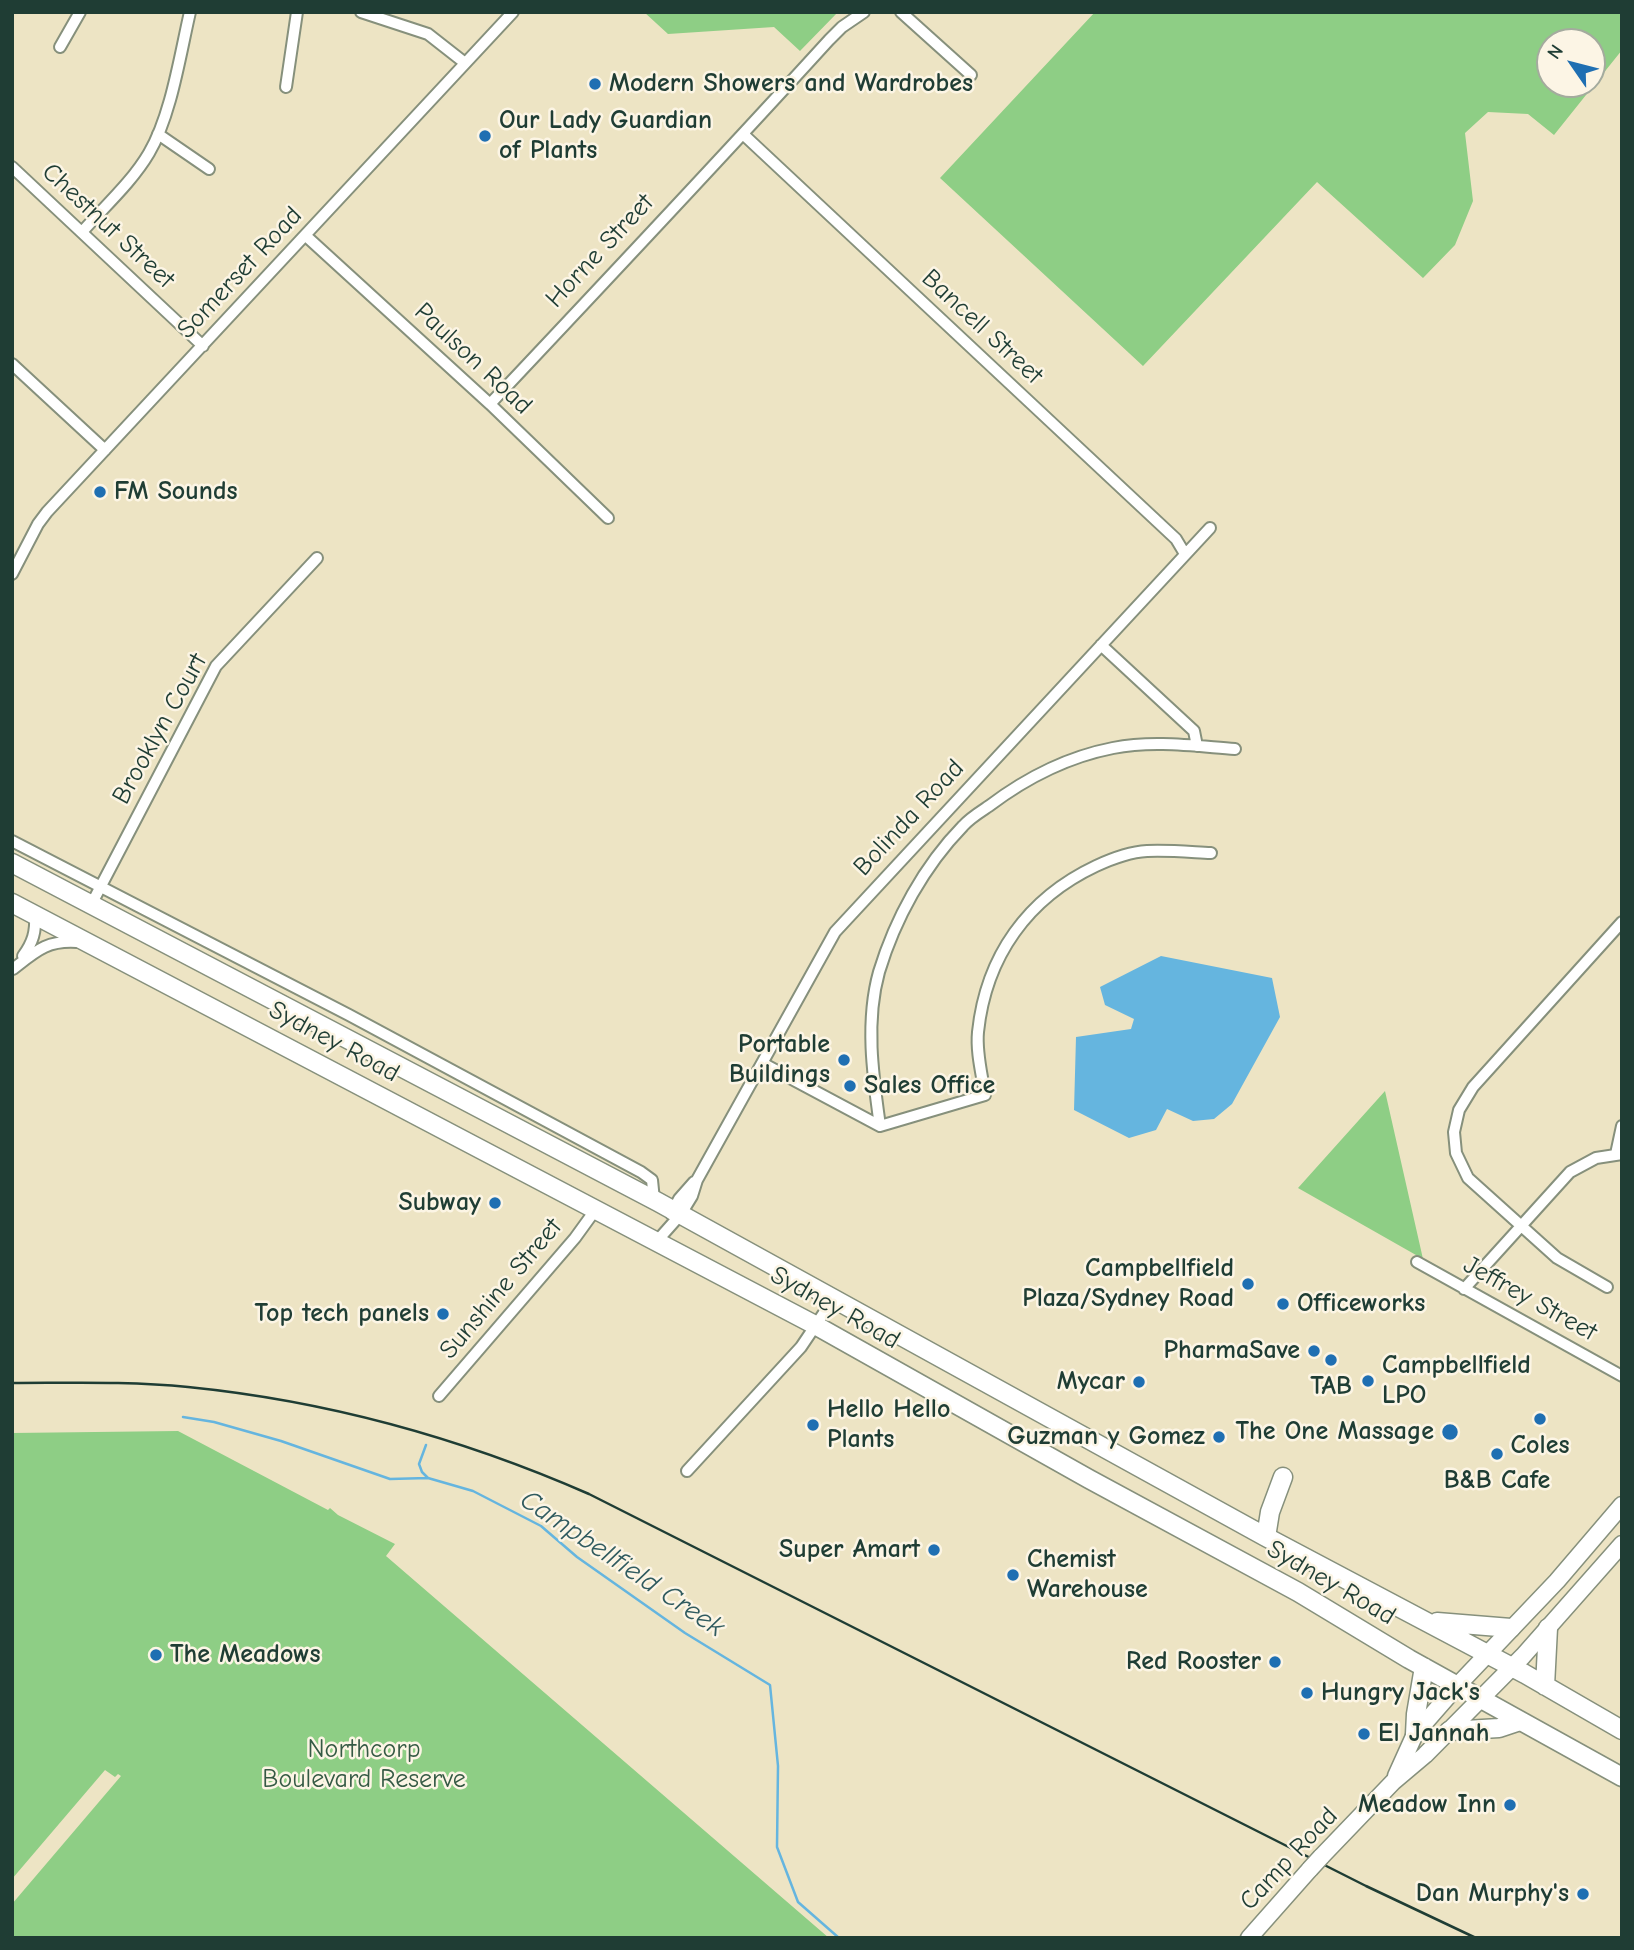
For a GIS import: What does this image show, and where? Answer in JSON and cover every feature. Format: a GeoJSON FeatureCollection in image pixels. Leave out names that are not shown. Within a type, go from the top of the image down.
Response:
{"type":"FeatureCollection","features":[{"type":"Feature","properties":{"kind":"highway","name":"Sydney Road"},"geometry":{"type":"LineString","coordinates":[[12,863],[677,1212],[1266,1537],[1545,1685],[1622,1730]]}},
{"type":"Feature","properties":{"kind":"highway","name":"Sydney Road"},"geometry":{"type":"LineString","coordinates":[[12,903],[815,1325],[1308,1598],[1457,1686],[1622,1777]]}},
{"type":"Feature","properties":{"kind":"highway"},"geometry":{"type":"LineString","coordinates":[[1266,1537],[1270,1512],[1283,1477]]}},
{"type":"Feature","properties":{"kind":"highway"},"geometry":{"type":"LineString","coordinates":[[1423,1620],[1511,1628]]}},
{"type":"Feature","properties":{"kind":"highway"},"geometry":{"type":"LineString","coordinates":[[1545,1685],[1548,1628]]}},
{"type":"Feature","properties":{"kind":"highway"},"geometry":{"type":"LineString","coordinates":[[1415,1734],[1424,1667]]}},
{"type":"Feature","properties":{"kind":"highway"},"geometry":{"type":"LineString","coordinates":[[1449,1731],[1499,1728],[1520,1721]]}},
{"type":"Feature","properties":{"kind":"main road","name":"Camp Road"},"geometry":{"type":"LineString","coordinates":[[1394,1782],[1415,1734],[1557,1581],[1622,1505]]}},
{"type":"Feature","properties":{"kind":"main road","name":"Camp Road"},"geometry":{"type":"LineString","coordinates":[[1249,1938],[1394,1782],[1512,1667],[1622,1544]]}},
{"type":"Feature","properties":{"kind":"main road"},"geometry":{"type":"LineString","coordinates":[[1557,1581],[1574,1597]]}},
{"type":"Feature","properties":{"kind":"street"},"geometry":{"type":"LineString","coordinates":[[60,47],[80,12]]}},
{"type":"Feature","properties":{"kind":"street"},"geometry":{"type":"LineString","coordinates":[[82,232],[141,166],[158,134],[171,94],[190,12]]}},
{"type":"Feature","properties":{"kind":"street"},"geometry":{"type":"LineString","coordinates":[[286,87],[297,12]]}},
{"type":"Feature","properties":{"kind":"street"},"geometry":{"type":"LineString","coordinates":[[361,12],[428,34],[465,63]]}},
{"type":"Feature","properties":{"kind":"street","name":"Somerset Road"},"geometry":{"type":"LineString","coordinates":[[12,573],[39,523],[513,12]]}},
{"type":"Feature","properties":{"kind":"street","name":"Horne Street"},"geometry":{"type":"LineString","coordinates":[[490,404],[691,188],[744,135],[829,40],[864,12]]}},
{"type":"Feature","properties":{"kind":"street"},"geometry":{"type":"LineString","coordinates":[[901,12],[971,75]]}},
{"type":"Feature","properties":{"kind":"street"},"geometry":{"type":"LineString","coordinates":[[158,134],[209,169]]}},
{"type":"Feature","properties":{"kind":"street","name":"Bancell Street"},"geometry":{"type":"LineString","coordinates":[[744,135],[1176,540],[1185,554]]}},
{"type":"Feature","properties":{"kind":"street","name":"Chestnut Street"},"geometry":{"type":"LineString","coordinates":[[12,167],[203,346]]}},
{"type":"Feature","properties":{"kind":"street","name":"Paulson Road"},"geometry":{"type":"LineString","coordinates":[[306,236],[490,404],[608,518]]}},
{"type":"Feature","properties":{"kind":"street"},"geometry":{"type":"LineString","coordinates":[[12,364],[105,450]]}},
{"type":"Feature","properties":{"kind":"street","name":"Bolinda Road"},"geometry":{"type":"LineString","coordinates":[[657,1241],[697,1180],[835,932],[1210,528]]}},
{"type":"Feature","properties":{"kind":"street","name":"Brooklyn Court"},"geometry":{"type":"LineString","coordinates":[[91,905],[216,666],[317,558]]}},
{"type":"Feature","properties":{"kind":"street"},"geometry":{"type":"LineString","coordinates":[[1101,645],[1194,731],[1197,746]]}},
{"type":"Feature","properties":{"kind":"street"},"geometry":{"type":"LineString","coordinates":[[880,1126],[872,1063],[873,1015],[879,973],[900,916],[927,870],[964,824],[1033,775],[1078,757],[1115,748],[1167,743],[1235,749]]}},
{"type":"Feature","properties":{"kind":"street","name":"Sydney Road"},"geometry":{"type":"LineString","coordinates":[[12,841],[384,1034],[641,1172],[652,1180],[654,1200]]}},
{"type":"Feature","properties":{"kind":"street"},"geometry":{"type":"LineString","coordinates":[[762,1063],[880,1126],[985,1095],[978,1051],[982,1004],[1000,956],[1026,917],[1047,894],[1073,877],[1124,856],[1146,851],[1211,853]]}},
{"type":"Feature","properties":{"kind":"street"},"geometry":{"type":"LineString","coordinates":[[13,969],[33,942],[36,932],[35,915]]}},
{"type":"Feature","properties":{"kind":"street"},"geometry":{"type":"LineString","coordinates":[[1607,1287],[1558,1258],[1475,1185],[1456,1153],[1454,1132],[1459,1110],[1473,1087],[1622,922]]}},
{"type":"Feature","properties":{"kind":"street"},"geometry":{"type":"LineString","coordinates":[[13,969],[44,946],[61,941],[87,942]]}},
{"type":"Feature","properties":{"kind":"street"},"geometry":{"type":"LineString","coordinates":[[374,1052],[384,1034]]}},
{"type":"Feature","properties":{"kind":"street"},"geometry":{"type":"LineString","coordinates":[[1464,1289],[1570,1172],[1586,1161],[1619,1154],[1622,1126]]}},
{"type":"Feature","properties":{"kind":"street","name":"Sunshine Street"},"geometry":{"type":"LineString","coordinates":[[439,1396],[575,1238],[596,1209]]}},
{"type":"Feature","properties":{"kind":"street","name":"Jeffrey Street"},"geometry":{"type":"LineString","coordinates":[[1417,1262],[1622,1376]]}},
{"type":"Feature","properties":{"kind":"street"},"geometry":{"type":"LineString","coordinates":[[687,1471],[801,1347],[834,1298]]}},
{"type":"Feature","properties":{"kind":"green space"},"geometry":{"type":"Polygon","coordinates":[[[644,12],[838,12],[800,51],[774,27],[668,34],[644,12]]]}},
{"type":"Feature","properties":{"kind":"green space"},"geometry":{"type":"Polygon","coordinates":[[[1095,12],[1622,12],[1622,50],[1606,70],[1606,28],[1536,28],[1536,98],[1584,98],[1554,135],[1528,114],[1488,112],[1465,133],[1473,201],[1455,245],[1423,278],[1317,182],[1143,366],[940,178],[1095,12]]]}},
{"type":"Feature","properties":{"kind":"green space"},"geometry":{"type":"Polygon","coordinates":[[[1385,1091],[1423,1259],[1298,1188],[1385,1091]]]}},
{"type":"Feature","properties":{"kind":"green space","name":"Northcorp Boulevard Reserve"},"geometry":{"type":"Polygon","coordinates":[[[178,1431],[395,1544],[386,1556],[829,1938],[12,1938],[12,1904],[121,1776],[118,1774],[115,1777],[105,1770],[12,1879],[12,1433],[178,1431]]]}},
{"type":"Feature","properties":{"kind":"water"},"geometry":{"type":"Polygon","coordinates":[[[1161,956],[1272,978],[1280,1017],[1232,1104],[1214,1119],[1193,1121],[1167,1109],[1156,1130],[1129,1138],[1074,1110],[1076,1037],[1131,1029],[1134,1019],[1105,1005],[1100,987],[1161,956]]]}},
{"type":"Feature","properties":{"kind":"waterway","name":"Campbellfield Creek"},"geometry":{"type":"LineString","coordinates":[[183,1417],[214,1422],[281,1441],[390,1479],[428,1478],[473,1491],[541,1526],[577,1557],[685,1633],[770,1685],[778,1766],[777,1847],[798,1902],[839,1938]]}},
{"type":"Feature","properties":{"kind":"waterway"},"geometry":{"type":"LineString","coordinates":[[426,1445],[419,1464],[428,1478]]}},
{"type":"Feature","properties":{"kind":"railway"},"geometry":{"type":"LineString","coordinates":[[12,1383],[166,1385],[240,1393],[343,1412],[393,1425],[443,1439],[541,1474],[589,1494],[1366,1886],[1476,1938]]}},
{"type":"Feature","properties":{"kind":"place","name":"Modern Showers and Wardrobes"},"geometry":{"type":"Point","coordinates":[595,84]}},
{"type":"Feature","properties":{"kind":"place","name":"Our Lady Guardian of Plants"},"geometry":{"type":"Point","coordinates":[485,136]}},
{"type":"Feature","properties":{"kind":"place","name":"FM Sounds"},"geometry":{"type":"Point","coordinates":[100,492]}},
{"type":"Feature","properties":{"kind":"place","name":"Portable Buildings"},"geometry":{"type":"Point","coordinates":[844,1060]}},
{"type":"Feature","properties":{"kind":"place","name":"Sales Office"},"geometry":{"type":"Point","coordinates":[850,1086]}},
{"type":"Feature","properties":{"kind":"place","name":"Subway"},"geometry":{"type":"Point","coordinates":[495,1203]}},
{"type":"Feature","properties":{"kind":"place","name":"Campbellfield Plaza/Sydney Road"},"geometry":{"type":"Point","coordinates":[1248,1284]}},
{"type":"Feature","properties":{"kind":"place","name":"Officeworks"},"geometry":{"type":"Point","coordinates":[1283,1304]}},
{"type":"Feature","properties":{"kind":"place","name":"Top tech panels"},"geometry":{"type":"Point","coordinates":[443,1314]}},
{"type":"Feature","properties":{"kind":"place","name":"PharmaSave"},"geometry":{"type":"Point","coordinates":[1314,1351]}},
{"type":"Feature","properties":{"kind":"place","name":"TAB"},"geometry":{"type":"Point","coordinates":[1331,1360]}},
{"type":"Feature","properties":{"kind":"place","name":"Campbellfield LPO"},"geometry":{"type":"Point","coordinates":[1368,1381]}},
{"type":"Feature","properties":{"kind":"place","name":"Mycar"},"geometry":{"type":"Point","coordinates":[1139,1382]}},
{"type":"Feature","properties":{"kind":"place","name":"Coles"},"geometry":{"type":"Point","coordinates":[1540,1419]}},
{"type":"Feature","properties":{"kind":"place","name":"Hello Hello Plants"},"geometry":{"type":"Point","coordinates":[813,1425]}},
{"type":"Feature","properties":{"kind":"place","name":"The One Massage"},"geometry":{"type":"Point","coordinates":[1450,1432]}},
{"type":"Feature","properties":{"kind":"place","name":"Guzman y Gomez"},"geometry":{"type":"Point","coordinates":[1219,1437]}},
{"type":"Feature","properties":{"kind":"place","name":"B&B Cafe"},"geometry":{"type":"Point","coordinates":[1497,1454]}},
{"type":"Feature","properties":{"kind":"place","name":"Super Amart"},"geometry":{"type":"Point","coordinates":[934,1550]}},
{"type":"Feature","properties":{"kind":"place","name":"Chemist Warehouse"},"geometry":{"type":"Point","coordinates":[1013,1575]}},
{"type":"Feature","properties":{"kind":"place","name":"The Meadows"},"geometry":{"type":"Point","coordinates":[156,1655]}},
{"type":"Feature","properties":{"kind":"place","name":"Red Rooster"},"geometry":{"type":"Point","coordinates":[1275,1662]}},
{"type":"Feature","properties":{"kind":"place","name":"Hungry Jack's"},"geometry":{"type":"Point","coordinates":[1307,1693]}},
{"type":"Feature","properties":{"kind":"place","name":"El Jannah"},"geometry":{"type":"Point","coordinates":[1364,1734]}},
{"type":"Feature","properties":{"kind":"place","name":"Meadow Inn"},"geometry":{"type":"Point","coordinates":[1510,1805]}},
{"type":"Feature","properties":{"kind":"place","name":"Dan Murphy's"},"geometry":{"type":"Point","coordinates":[1583,1894]}}]}
